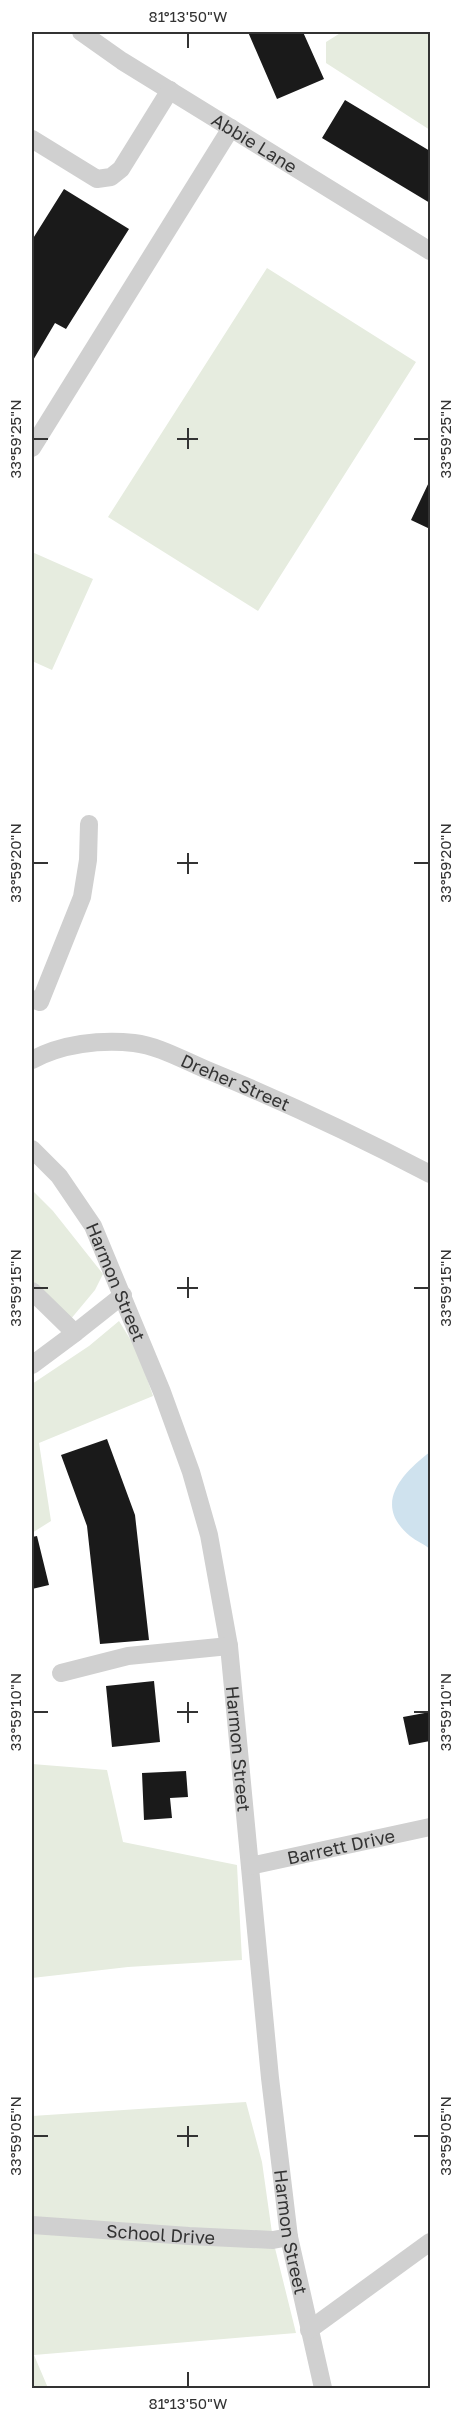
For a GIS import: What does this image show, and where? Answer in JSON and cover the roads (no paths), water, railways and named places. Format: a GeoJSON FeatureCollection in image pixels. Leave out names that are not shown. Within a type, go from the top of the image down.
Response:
{"type":"FeatureCollection","features":[{"type":"Feature","properties":{"kind":"street","name":"Abbie Lane"},"geometry":{"type":"LineString","coordinates":[[81,32],[122,61],[430,251]]}},
{"type":"Feature","properties":{"kind":"street"},"geometry":{"type":"LineString","coordinates":[[32,139],[90,176],[97,179],[111,177],[121,169],[170,90]]}},
{"type":"Feature","properties":{"kind":"street"},"geometry":{"type":"LineString","coordinates":[[32,448],[231,128]]}},
{"type":"Feature","properties":{"kind":"street"},"geometry":{"type":"LineString","coordinates":[[32,999],[40,1002],[82,897],[88,860],[89,824]]}},
{"type":"Feature","properties":{"kind":"street","name":"Dreher Street"},"geometry":{"type":"LineString","coordinates":[[32,1060],[46,1052],[84,1043],[134,1043],[167,1052],[262,1093],[430,1174]]}},
{"type":"Feature","properties":{"kind":"street","name":"Harmon Street"},"geometry":{"type":"LineString","coordinates":[[32,1149],[59,1176],[93,1226],[123,1295],[191,1472],[209,1535],[229,1646],[270,2078],[289,2237],[324,2388]]}},
{"type":"Feature","properties":{"kind":"street"},"geometry":{"type":"LineString","coordinates":[[32,1290],[75,1333]]}},
{"type":"Feature","properties":{"kind":"street"},"geometry":{"type":"LineString","coordinates":[[32,1365],[123,1295]]}},
{"type":"Feature","properties":{"kind":"street"},"geometry":{"type":"LineString","coordinates":[[61,1673],[128,1656],[229,1646]]}},
{"type":"Feature","properties":{"kind":"street","name":"Barrett Drive"},"geometry":{"type":"LineString","coordinates":[[250,1866],[430,1827]]}},
{"type":"Feature","properties":{"kind":"street","name":"School Drive"},"geometry":{"type":"LineString","coordinates":[[32,2225],[273,2240],[289,2237]]}},
{"type":"Feature","properties":{"kind":"street"},"geometry":{"type":"LineString","coordinates":[[309,2330],[430,2242]]}},
{"type":"Feature","properties":{"kind":"water"},"geometry":{"type":"Polygon","coordinates":[[[430,1452],[430,1549],[410,1536],[399,1524],[393,1513],[392,1502],[395,1491],[409,1470],[430,1452]]]}}]}
